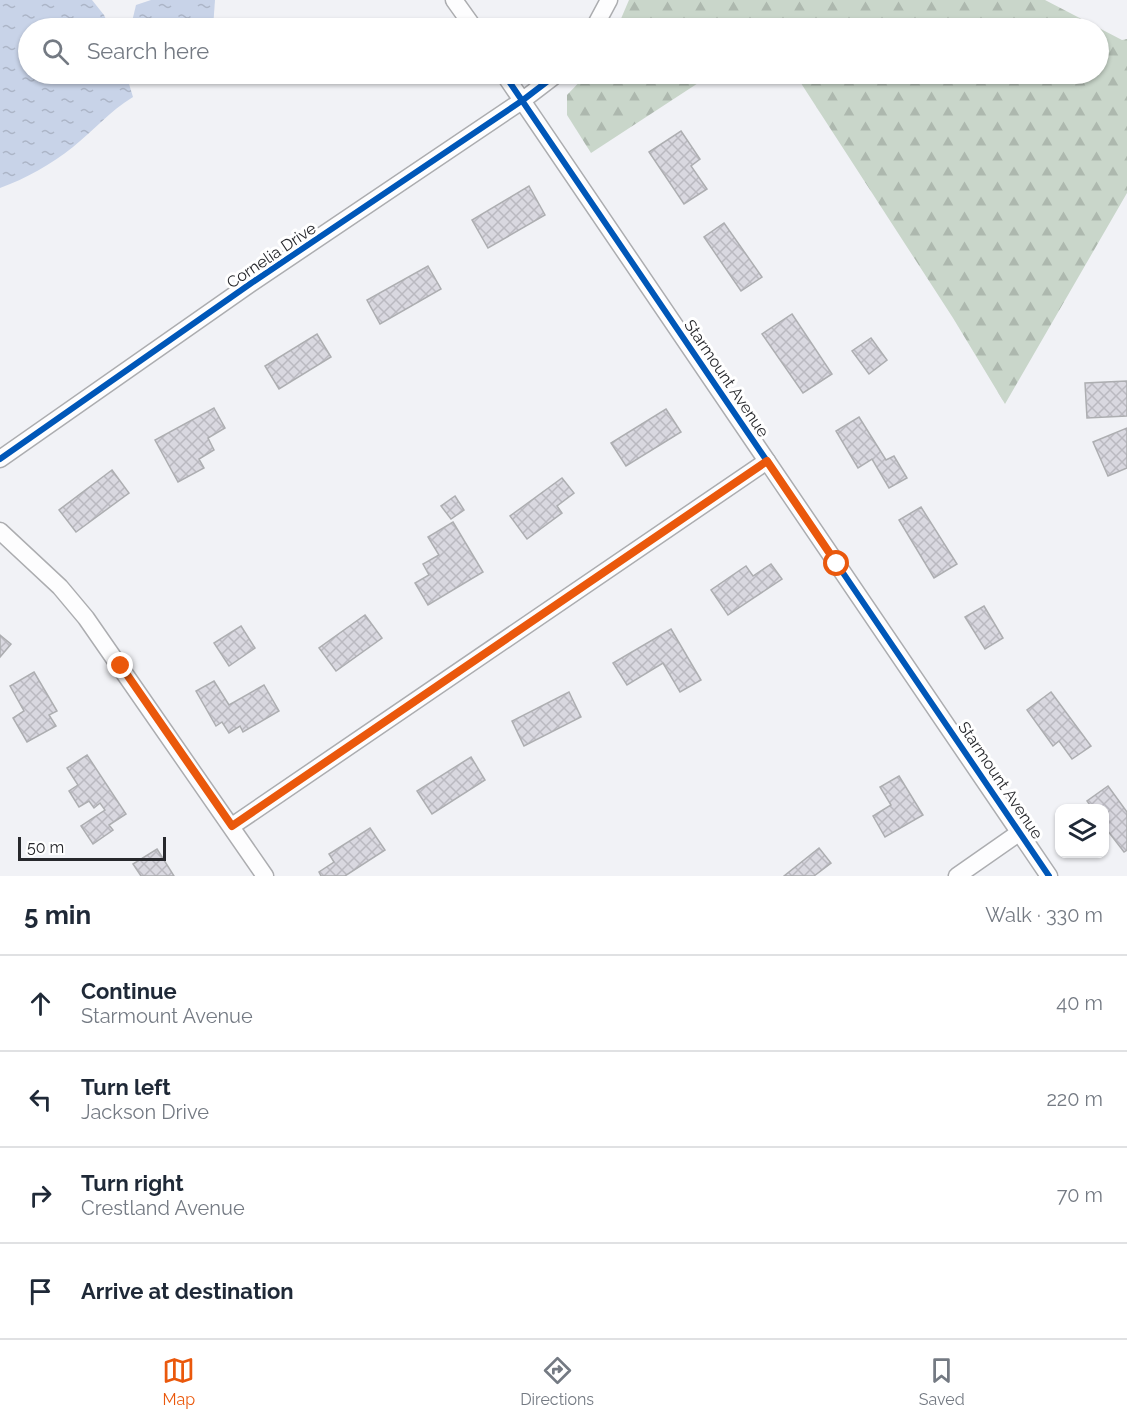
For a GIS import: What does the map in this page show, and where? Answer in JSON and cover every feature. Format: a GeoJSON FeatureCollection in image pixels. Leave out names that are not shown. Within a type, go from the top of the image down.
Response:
{"type":"FeatureCollection","features":[{"type":"Feature","properties":{"kind":"street"},"geometry":{"type":"LineString","coordinates":[[454,0],[467,18]]}},
{"type":"Feature","properties":{"kind":"street"},"geometry":{"type":"LineString","coordinates":[[599,18],[609,0]]}},
{"type":"Feature","properties":{"kind":"street","name":"Starmount Avenue"},"geometry":{"type":"LineString","coordinates":[[511,84],[1049,876]]}},
{"type":"Feature","properties":{"kind":"street","name":"Cornelia Drive"},"geometry":{"type":"LineString","coordinates":[[0,459],[544,84]]}},
{"type":"Feature","properties":{"kind":"street"},"geometry":{"type":"LineString","coordinates":[[232,826],[767,461]]}},
{"type":"Feature","properties":{"kind":"street"},"geometry":{"type":"LineString","coordinates":[[0,531],[60,587],[86,618],[265,876]]}},
{"type":"Feature","properties":{"kind":"street"},"geometry":{"type":"LineString","coordinates":[[957,876],[1020,832]]}},
{"type":"Feature","properties":{"kind":"green space"},"geometry":{"type":"Polygon","coordinates":[[[629,0],[1045,0],[1080,18],[621,18],[629,0]]]}},
{"type":"Feature","properties":{"kind":"green space"},"geometry":{"type":"Polygon","coordinates":[[[1109,33],[1122,40],[1127,39],[1127,193],[1005,404],[953,318],[801,84],[1109,84],[1109,33]]]}},
{"type":"Feature","properties":{"kind":"green space"},"geometry":{"type":"Polygon","coordinates":[[[577,84],[697,84],[591,153],[567,115],[567,95],[577,84]]]}},
{"type":"Feature","properties":{"kind":"water"},"geometry":{"type":"Polygon","coordinates":[[[0,0],[92,0],[105,18],[18,18],[18,84],[129,84],[133,97],[56,159],[29,176],[0,188],[0,0]]]}},
{"type":"Feature","properties":{"kind":"water"},"geometry":{"type":"Polygon","coordinates":[[[151,0],[215,0],[214,18],[133,18],[136,5],[151,0]]]}},
{"type":"Feature","properties":{"kind":"building"},"geometry":{"type":"Polygon","coordinates":[[[681,131],[700,159],[691,166],[707,189],[684,204],[649,152],[681,131]]]}},
{"type":"Feature","properties":{"kind":"building"},"geometry":{"type":"Polygon","coordinates":[[[529,186],[545,215],[488,248],[472,220],[529,186]]]}},
{"type":"Feature","properties":{"kind":"building"},"geometry":{"type":"Polygon","coordinates":[[[724,223],[762,277],[741,291],[704,237],[724,223]]]}},
{"type":"Feature","properties":{"kind":"building"},"geometry":{"type":"Polygon","coordinates":[[[428,266],[441,289],[380,324],[367,300],[428,266]]]}},
{"type":"Feature","properties":{"kind":"building"},"geometry":{"type":"Polygon","coordinates":[[[792,314],[832,374],[803,393],[762,334],[792,314]]]}},
{"type":"Feature","properties":{"kind":"building"},"geometry":{"type":"Polygon","coordinates":[[[317,334],[331,357],[279,389],[265,366],[317,334]]]}},
{"type":"Feature","properties":{"kind":"building"},"geometry":{"type":"Polygon","coordinates":[[[871,338],[887,360],[869,374],[852,351],[871,338]]]}},
{"type":"Feature","properties":{"kind":"building"},"geometry":{"type":"Polygon","coordinates":[[[1127,381],[1127,416],[1087,418],[1085,383],[1127,381]]]}},
{"type":"Feature","properties":{"kind":"building"},"geometry":{"type":"Polygon","coordinates":[[[214,408],[225,428],[208,438],[214,450],[199,459],[204,468],[178,482],[155,440],[214,408]]]}},
{"type":"Feature","properties":{"kind":"building"},"geometry":{"type":"Polygon","coordinates":[[[666,409],[681,432],[626,466],[611,443],[666,409]]]}},
{"type":"Feature","properties":{"kind":"building"},"geometry":{"type":"Polygon","coordinates":[[[859,417],[886,460],[894,456],[907,478],[889,488],[872,459],[858,468],[836,431],[859,417]]]}},
{"type":"Feature","properties":{"kind":"building"},"geometry":{"type":"Polygon","coordinates":[[[1127,428],[1127,468],[1108,476],[1093,442],[1127,428]]]}},
{"type":"Feature","properties":{"kind":"building"},"geometry":{"type":"Polygon","coordinates":[[[112,470],[129,493],[76,532],[59,510],[112,470]]]}},
{"type":"Feature","properties":{"kind":"building"},"geometry":{"type":"Polygon","coordinates":[[[562,478],[574,493],[557,506],[562,513],[527,539],[510,516],[562,478]]]}},
{"type":"Feature","properties":{"kind":"building"},"geometry":{"type":"Polygon","coordinates":[[[455,496],[464,510],[451,519],[441,506],[455,496]]]}},
{"type":"Feature","properties":{"kind":"building"},"geometry":{"type":"Polygon","coordinates":[[[921,507],[957,564],[934,578],[899,520],[921,507]]]}},
{"type":"Feature","properties":{"kind":"building"},"geometry":{"type":"Polygon","coordinates":[[[453,522],[483,572],[428,605],[415,583],[429,575],[423,564],[439,555],[428,537],[453,522]]]}},
{"type":"Feature","properties":{"kind":"building"},"geometry":{"type":"Polygon","coordinates":[[[771,564],[782,579],[728,615],[711,590],[746,566],[753,576],[771,564]]]}},
{"type":"Feature","properties":{"kind":"building"},"geometry":{"type":"Polygon","coordinates":[[[984,606],[1003,638],[985,649],[965,617],[984,606]]]}},
{"type":"Feature","properties":{"kind":"building"},"geometry":{"type":"Polygon","coordinates":[[[365,615],[382,638],[336,671],[319,648],[365,615]]]}},
{"type":"Feature","properties":{"kind":"building"},"geometry":{"type":"Polygon","coordinates":[[[241,626],[255,648],[229,666],[214,643],[241,626]]]}},
{"type":"Feature","properties":{"kind":"building"},"geometry":{"type":"Polygon","coordinates":[[[671,629],[701,680],[680,692],[663,663],[627,685],[613,663],[671,629]]]}},
{"type":"Feature","properties":{"kind":"building"},"geometry":{"type":"Polygon","coordinates":[[[0,635],[11,644],[0,657],[0,635]]]}},
{"type":"Feature","properties":{"kind":"building"},"geometry":{"type":"Polygon","coordinates":[[[34,672],[57,711],[49,715],[56,726],[27,742],[13,718],[24,711],[10,686],[34,672]]]}},
{"type":"Feature","properties":{"kind":"building"},"geometry":{"type":"Polygon","coordinates":[[[214,681],[229,705],[264,685],[279,711],[243,732],[240,726],[229,733],[222,722],[216,726],[196,691],[214,681]]]}},
{"type":"Feature","properties":{"kind":"building"},"geometry":{"type":"Polygon","coordinates":[[[569,692],[581,717],[524,746],[512,721],[569,692]]]}},
{"type":"Feature","properties":{"kind":"building"},"geometry":{"type":"Polygon","coordinates":[[[1051,692],[1091,746],[1072,759],[1059,741],[1053,746],[1027,710],[1051,692]]]}},
{"type":"Feature","properties":{"kind":"building"},"geometry":{"type":"Polygon","coordinates":[[[87,755],[126,814],[109,825],[113,830],[93,844],[81,826],[105,810],[100,803],[94,808],[89,801],[79,807],[69,791],[78,785],[67,768],[87,755]]]}},
{"type":"Feature","properties":{"kind":"building"},"geometry":{"type":"Polygon","coordinates":[[[471,757],[485,780],[432,814],[417,791],[471,757]]]}},
{"type":"Feature","properties":{"kind":"building"},"geometry":{"type":"Polygon","coordinates":[[[899,776],[923,815],[885,837],[873,816],[891,805],[880,787],[899,776]]]}},
{"type":"Feature","properties":{"kind":"building"},"geometry":{"type":"Polygon","coordinates":[[[1108,786],[1127,812],[1127,850],[1124,852],[1109,832],[1109,804],[1089,804],[1087,801],[1108,786]]]}},
{"type":"Feature","properties":{"kind":"building"},"geometry":{"type":"Polygon","coordinates":[[[370,828],[385,850],[345,876],[321,876],[319,872],[334,862],[329,854],[370,828]]]}},
{"type":"Feature","properties":{"kind":"building"},"geometry":{"type":"Polygon","coordinates":[[[819,848],[831,863],[814,876],[784,876],[819,848]]]}},
{"type":"Feature","properties":{"kind":"building"},"geometry":{"type":"Polygon","coordinates":[[[157,849],[174,876],[141,876],[133,864],[157,849]]]}},
{"type":"Feature","properties":{"kind":"cycle path"},"geometry":{"type":"LineString","coordinates":[[511,84],[1049,876]]}},
{"type":"Feature","properties":{"kind":"cycle path"},"geometry":{"type":"LineString","coordinates":[[0,459],[250,284],[544,84]]}},
{"type":"Feature","properties":{"kind":"route"},"geometry":{"type":"LineString","coordinates":[[121,666],[232,826],[767,461],[837,564]]}}]}
